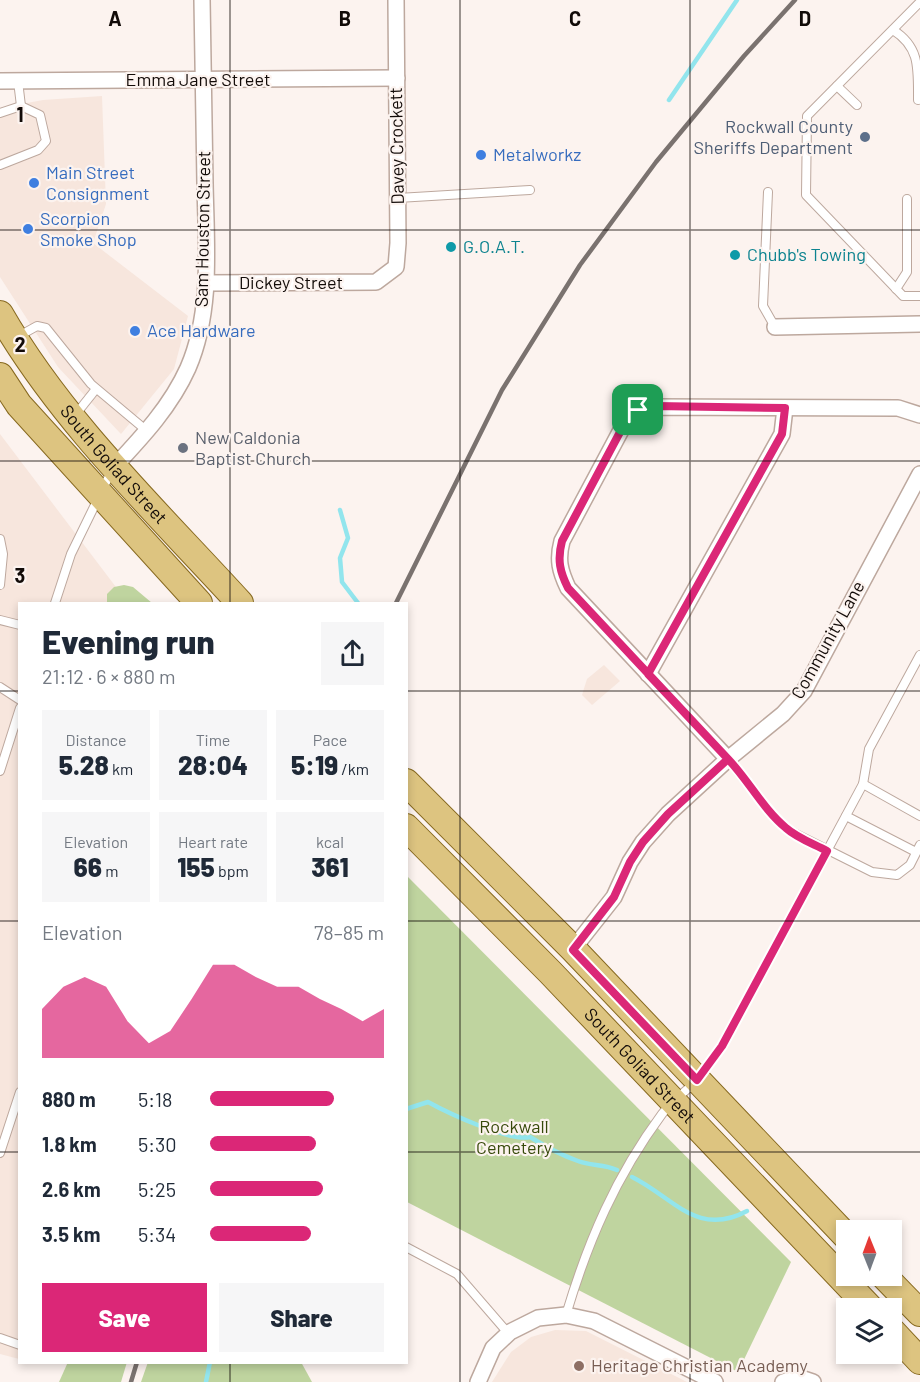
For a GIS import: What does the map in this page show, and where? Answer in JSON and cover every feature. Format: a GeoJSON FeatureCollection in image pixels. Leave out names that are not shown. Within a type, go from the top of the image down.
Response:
{"type":"FeatureCollection","features":[{"type":"Feature","properties":{"kind":"main road","name":"South Goliad Street"},"geometry":{"type":"LineString","coordinates":[[0,314],[14,338],[74,418],[239,602]]}},
{"type":"Feature","properties":{"kind":"main road","name":"South Goliad Street"},"geometry":{"type":"LineString","coordinates":[[0,376],[20,405],[198,602]]}},
{"type":"Feature","properties":{"kind":"main road","name":"South Goliad Street"},"geometry":{"type":"LineString","coordinates":[[408,783],[573,950],[836,1226]]}},
{"type":"Feature","properties":{"kind":"main road","name":"South Goliad Street"},"geometry":{"type":"LineString","coordinates":[[408,829],[860,1298]]}},
{"type":"Feature","properties":{"kind":"main road"},"geometry":{"type":"LineString","coordinates":[[894,1286],[920,1313]]}},
{"type":"Feature","properties":{"kind":"main road"},"geometry":{"type":"LineString","coordinates":[[902,1342],[920,1361]]}},
{"type":"Feature","properties":{"kind":"street","name":"Sam Houston Street"},"geometry":{"type":"LineString","coordinates":[[115,466],[163,411],[188,367],[200,329],[206,283],[202,0]]}},
{"type":"Feature","properties":{"kind":"street","name":"Davey Crockett"},"geometry":{"type":"LineString","coordinates":[[376,282],[396,267],[398,198],[396,0]]}},
{"type":"Feature","properties":{"kind":"street","name":"Emma Jane Street"},"geometry":{"type":"LineString","coordinates":[[0,81],[397,78]]}},
{"type":"Feature","properties":{"kind":"street","name":"Dickey Street"},"geometry":{"type":"LineString","coordinates":[[206,283],[376,282]]}},
{"type":"Feature","properties":{"kind":"street"},"geometry":{"type":"LineString","coordinates":[[775,327],[920,324]]}},
{"type":"Feature","properties":{"kind":"street"},"geometry":{"type":"LineString","coordinates":[[728,759],[568,588],[559,563],[562,541],[627,419],[638,410],[656,406],[898,408],[920,415]]}},
{"type":"Feature","properties":{"kind":"street"},"geometry":{"type":"LineString","coordinates":[[648,674],[782,434],[785,408]]}},
{"type":"Feature","properties":{"kind":"street","name":"Community Lane"},"geometry":{"type":"LineString","coordinates":[[573,950],[614,897],[630,862],[643,842],[668,814],[728,759],[783,714],[804,691],[920,474]]}},
{"type":"Feature","properties":{"kind":"street"},"geometry":{"type":"LineString","coordinates":[[478,1382],[493,1347],[508,1333],[538,1318],[566,1315],[594,1321],[715,1382]]}},
{"type":"Feature","properties":{"kind":"street"},"geometry":{"type":"LineString","coordinates":[[783,1382],[798,1377],[813,1382]]}},
{"type":"Feature","properties":{"kind":"lane"},"geometry":{"type":"LineString","coordinates":[[920,2],[807,116],[806,195],[903,296],[920,296]]}},
{"type":"Feature","properties":{"kind":"lane"},"geometry":{"type":"LineString","coordinates":[[893,30],[911,41],[918,55],[918,100]]}},
{"type":"Feature","properties":{"kind":"lane"},"geometry":{"type":"LineString","coordinates":[[18,81],[21,106]]}},
{"type":"Feature","properties":{"kind":"lane"},"geometry":{"type":"LineString","coordinates":[[837,86],[857,105]]}},
{"type":"Feature","properties":{"kind":"lane"},"geometry":{"type":"LineString","coordinates":[[0,113],[21,106],[40,115],[46,141],[38,150],[0,165]]}},
{"type":"Feature","properties":{"kind":"lane"},"geometry":{"type":"LineString","coordinates":[[398,198],[530,190]]}},
{"type":"Feature","properties":{"kind":"lane"},"geometry":{"type":"LineString","coordinates":[[768,192],[764,306],[775,327]]}},
{"type":"Feature","properties":{"kind":"lane"},"geometry":{"type":"LineString","coordinates":[[896,289],[907,272],[907,198]]}},
{"type":"Feature","properties":{"kind":"lane"},"geometry":{"type":"LineString","coordinates":[[14,338],[37,326],[46,328],[96,388],[147,431]]}},
{"type":"Feature","properties":{"kind":"lane"},"geometry":{"type":"LineString","coordinates":[[74,418],[96,388]]}},
{"type":"Feature","properties":{"kind":"lane"},"geometry":{"type":"LineString","coordinates":[[55,602],[71,554],[115,466]]}},
{"type":"Feature","properties":{"kind":"lane"},"geometry":{"type":"LineString","coordinates":[[0,538],[3,554],[0,585]]}},
{"type":"Feature","properties":{"kind":"lane"},"geometry":{"type":"LineString","coordinates":[[0,620],[18,624]]}},
{"type":"Feature","properties":{"kind":"lane"},"geometry":{"type":"LineString","coordinates":[[566,1315],[585,1252],[617,1185],[633,1156],[673,1102],[697,1080],[722,1046],[863,784],[869,749],[920,655]]}},
{"type":"Feature","properties":{"kind":"lane"},"geometry":{"type":"LineString","coordinates":[[0,687],[18,699]]}},
{"type":"Feature","properties":{"kind":"lane"},"geometry":{"type":"LineString","coordinates":[[0,771],[18,714]]}},
{"type":"Feature","properties":{"kind":"lane"},"geometry":{"type":"LineString","coordinates":[[728,759],[774,817],[788,830],[872,872],[897,875],[910,865],[918,849],[846,816]]}},
{"type":"Feature","properties":{"kind":"lane"},"geometry":{"type":"LineString","coordinates":[[863,784],[920,816]]}},
{"type":"Feature","properties":{"kind":"lane"},"geometry":{"type":"LineString","coordinates":[[0,1153],[18,1098]]}},
{"type":"Feature","properties":{"kind":"lane"},"geometry":{"type":"LineString","coordinates":[[408,1248],[457,1274],[508,1333]]}},
{"type":"Feature","properties":{"kind":"lane"},"geometry":{"type":"LineString","coordinates":[[0,1338],[18,1344]]}},
{"type":"Feature","properties":{"kind":"shaded area"},"geometry":{"type":"Polygon","coordinates":[[[102,96],[106,204],[93,243],[188,316],[174,369],[121,434],[58,367],[0,277],[0,108],[43,100],[102,96]]]}},
{"type":"Feature","properties":{"kind":"shaded area"},"geometry":{"type":"Polygon","coordinates":[[[0,434],[127,602],[18,602],[18,1359],[0,1354],[0,434]]]}},
{"type":"Feature","properties":{"kind":"shaded area"},"geometry":{"type":"Polygon","coordinates":[[[604,665],[620,681],[592,705],[582,695],[587,679],[604,665]]]}},
{"type":"Feature","properties":{"kind":"shaded area","name":"Heritage Christian Academy"},"geometry":{"type":"Polygon","coordinates":[[[555,1330],[586,1331],[687,1382],[492,1382],[511,1352],[531,1337],[555,1330]]]}},
{"type":"Feature","properties":{"kind":"green space"},"geometry":{"type":"Polygon","coordinates":[[[124,585],[133,587],[151,602],[107,602],[107,594],[114,587],[124,585]]]}},
{"type":"Feature","properties":{"kind":"green space","name":"Rockwall Cemetery"},"geometry":{"type":"Polygon","coordinates":[[[408,877],[791,1262],[738,1372],[408,1203],[408,877]]]}},
{"type":"Feature","properties":{"kind":"green space"},"geometry":{"type":"Polygon","coordinates":[[[67,1364],[126,1364],[121,1382],[59,1382],[67,1364]]]}},
{"type":"Feature","properties":{"kind":"green space"},"geometry":{"type":"Polygon","coordinates":[[[147,1364],[302,1364],[312,1382],[141,1382],[147,1364]]]}},
{"type":"Feature","properties":{"kind":"waterway"},"geometry":{"type":"LineString","coordinates":[[669,100],[737,0]]}},
{"type":"Feature","properties":{"kind":"waterway"},"geometry":{"type":"LineString","coordinates":[[340,510],[348,538],[340,558],[342,582],[357,602]]}},
{"type":"Feature","properties":{"kind":"waterway"},"geometry":{"type":"LineString","coordinates":[[408,1108],[428,1102],[494,1131],[530,1137],[572,1159],[617,1170]]}},
{"type":"Feature","properties":{"kind":"waterway"},"geometry":{"type":"LineString","coordinates":[[632,1177],[686,1212],[699,1217],[714,1220],[729,1218],[747,1211]]}},
{"type":"Feature","properties":{"kind":"waterway"},"geometry":{"type":"LineString","coordinates":[[206,1382],[210,1364]]}},
{"type":"Feature","properties":{"kind":"railway"},"geometry":{"type":"LineString","coordinates":[[396,602],[502,390],[580,265],[656,162],[744,56],[795,0]]}},
{"type":"Feature","properties":{"kind":"railway"},"geometry":{"type":"LineString","coordinates":[[131,1382],[136,1364]]}},
{"type":"Feature","properties":{"kind":"place","name":"Rockwall County Sheriffs Department"},"geometry":{"type":"Point","coordinates":[865,137]}},
{"type":"Feature","properties":{"kind":"place","name":"Metalworkz"},"geometry":{"type":"Point","coordinates":[481,155]}},
{"type":"Feature","properties":{"kind":"place","name":"Main Street Consignment"},"geometry":{"type":"Point","coordinates":[34,183]}},
{"type":"Feature","properties":{"kind":"place","name":"Scorpion Smoke Shop"},"geometry":{"type":"Point","coordinates":[28,229]}},
{"type":"Feature","properties":{"kind":"place","name":"G.O.A.T."},"geometry":{"type":"Point","coordinates":[451,247]}},
{"type":"Feature","properties":{"kind":"place","name":"Chubb's Towing"},"geometry":{"type":"Point","coordinates":[735,255]}},
{"type":"Feature","properties":{"kind":"place","name":"Ace Hardware"},"geometry":{"type":"Point","coordinates":[135,331]}},
{"type":"Feature","properties":{"kind":"place","name":"New Caldonia Baptist Church"},"geometry":{"type":"Point","coordinates":[183,448]}},
{"type":"Feature","properties":{"kind":"place","name":"Heritage Christian Academy"},"geometry":{"type":"Point","coordinates":[579,1366]}},
{"type":"Feature","properties":{"kind":"route"},"geometry":{"type":"LineString","coordinates":[[638,410],[627,419],[562,541],[559,555],[560,571],[568,588],[728,759],[739,771],[774,817],[788,830],[827,851],[722,1046],[697,1080],[573,950],[614,897],[630,862],[643,842],[668,814],[728,759],[648,674],[672,632],[782,434],[785,408],[656,406],[638,410]]}}]}
